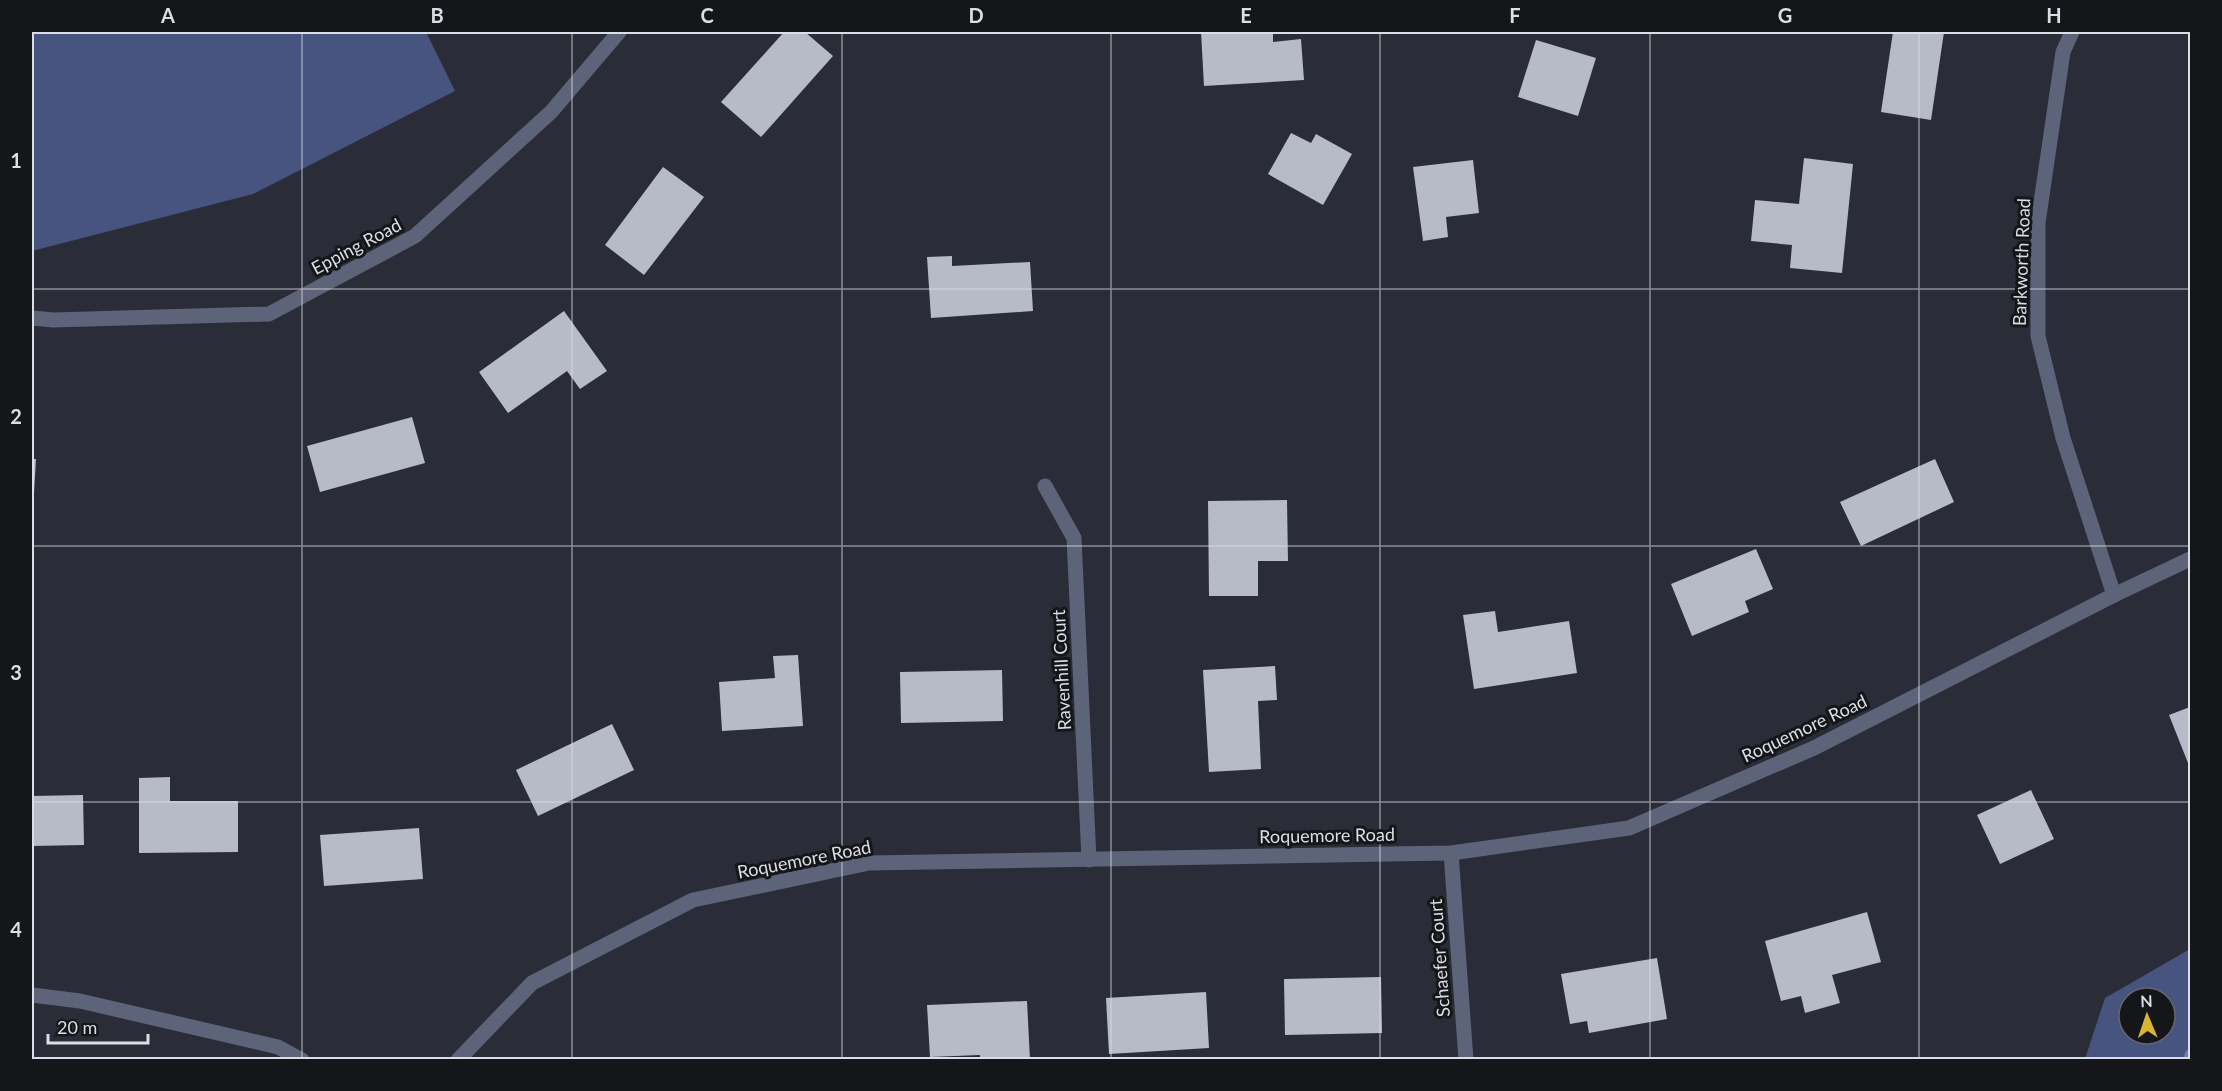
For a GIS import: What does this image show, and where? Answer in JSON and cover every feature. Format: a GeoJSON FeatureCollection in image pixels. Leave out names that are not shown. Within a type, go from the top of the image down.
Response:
{"type":"FeatureCollection","features":[{"type":"Feature","properties":{"kind":"street","name":"Epping Road"},"geometry":{"type":"LineString","coordinates":[[32,318],[52,320],[269,314],[415,236],[551,112],[619,32]]}},
{"type":"Feature","properties":{"kind":"street","name":"Barkworth Road"},"geometry":{"type":"LineString","coordinates":[[2072,32],[2062,52],[2038,223],[2038,336],[2063,438],[2114,595]]}},
{"type":"Feature","properties":{"kind":"street","name":"Ravenhill Court"},"geometry":{"type":"LineString","coordinates":[[1045,486],[1074,538],[1089,860]]}},
{"type":"Feature","properties":{"kind":"street","name":"Roquemore Road"},"geometry":{"type":"LineString","coordinates":[[458,1059],[532,983],[693,900],[869,863],[1451,853],[1629,828],[1814,748],[2114,595],[2190,559]]}},
{"type":"Feature","properties":{"kind":"street","name":"Schaefer Court"},"geometry":{"type":"LineString","coordinates":[[1451,853],[1466,1059]]}},
{"type":"Feature","properties":{"kind":"street"},"geometry":{"type":"LineString","coordinates":[[32,995],[80,1001],[278,1047],[302,1059]]}},
{"type":"Feature","properties":{"kind":"shaded area"},"geometry":{"type":"Polygon","coordinates":[[[32,32],[426,32],[455,91],[253,194],[32,251],[32,32]]]}},
{"type":"Feature","properties":{"kind":"shaded area"},"geometry":{"type":"Polygon","coordinates":[[[2190,949],[2190,1059],[2085,1059],[2105,998],[2117,991],[2117,1046],[2177,1046],[2177,986],[2126,986],[2190,949]]]}},
{"type":"Feature","properties":{"kind":"building"},"geometry":{"type":"Polygon","coordinates":[[[784,32],[805,32],[833,56],[761,137],[721,102],[784,32]]]}},
{"type":"Feature","properties":{"kind":"building"},"geometry":{"type":"Polygon","coordinates":[[[1201,32],[1273,32],[1273,42],[1301,39],[1304,80],[1204,86],[1201,32]]]}},
{"type":"Feature","properties":{"kind":"building"},"geometry":{"type":"Polygon","coordinates":[[[1893,32],[1944,32],[1931,120],[1881,112],[1893,32]]]}},
{"type":"Feature","properties":{"kind":"building"},"geometry":{"type":"Polygon","coordinates":[[[1536,40],[1596,58],[1578,116],[1518,97],[1536,40]]]}},
{"type":"Feature","properties":{"kind":"building"},"geometry":{"type":"Polygon","coordinates":[[[1291,133],[1311,143],[1316,134],[1352,154],[1323,205],[1268,174],[1291,133]]]}},
{"type":"Feature","properties":{"kind":"building"},"geometry":{"type":"Polygon","coordinates":[[[1804,158],[1853,164],[1842,273],[1790,268],[1792,245],[1751,241],[1755,200],[1799,204],[1804,158]]]}},
{"type":"Feature","properties":{"kind":"building"},"geometry":{"type":"Polygon","coordinates":[[[1473,160],[1479,213],[1446,217],[1448,237],[1423,241],[1413,167],[1473,160]]]}},
{"type":"Feature","properties":{"kind":"building"},"geometry":{"type":"Polygon","coordinates":[[[663,167],[704,197],[644,275],[605,245],[663,167]]]}},
{"type":"Feature","properties":{"kind":"building"},"geometry":{"type":"Polygon","coordinates":[[[952,256],[952,266],[1030,262],[1033,311],[931,318],[927,257],[952,256]]]}},
{"type":"Feature","properties":{"kind":"building"},"geometry":{"type":"Polygon","coordinates":[[[564,311],[607,371],[580,389],[567,371],[508,413],[479,372],[564,311]]]}},
{"type":"Feature","properties":{"kind":"building"},"geometry":{"type":"Polygon","coordinates":[[[412,417],[425,463],[320,492],[307,446],[412,417]]]}},
{"type":"Feature","properties":{"kind":"building"},"geometry":{"type":"Polygon","coordinates":[[[32,459],[36,459],[33,510],[32,510],[32,459]]]}},
{"type":"Feature","properties":{"kind":"building"},"geometry":{"type":"Polygon","coordinates":[[[1935,459],[1954,502],[1861,546],[1840,502],[1935,459]]]}},
{"type":"Feature","properties":{"kind":"building"},"geometry":{"type":"Polygon","coordinates":[[[1287,500],[1288,561],[1258,561],[1258,596],[1209,596],[1208,501],[1287,500]]]}},
{"type":"Feature","properties":{"kind":"building"},"geometry":{"type":"Polygon","coordinates":[[[1756,549],[1773,589],[1745,601],[1749,612],[1692,636],[1671,584],[1756,549]]]}},
{"type":"Feature","properties":{"kind":"building"},"geometry":{"type":"Polygon","coordinates":[[[1495,611],[1498,632],[1569,621],[1577,673],[1474,689],[1463,615],[1495,611]]]}},
{"type":"Feature","properties":{"kind":"building"},"geometry":{"type":"Polygon","coordinates":[[[798,655],[803,726],[722,731],[719,682],[775,678],[773,656],[798,655]]]}},
{"type":"Feature","properties":{"kind":"building"},"geometry":{"type":"Polygon","coordinates":[[[1275,666],[1277,700],[1258,701],[1261,769],[1209,772],[1203,670],[1275,666]]]}},
{"type":"Feature","properties":{"kind":"building"},"geometry":{"type":"Polygon","coordinates":[[[1002,670],[1003,721],[901,723],[900,672],[1002,670]]]}},
{"type":"Feature","properties":{"kind":"building"},"geometry":{"type":"Polygon","coordinates":[[[2190,707],[2190,768],[2169,715],[2190,707]]]}},
{"type":"Feature","properties":{"kind":"building"},"geometry":{"type":"Polygon","coordinates":[[[612,724],[634,770],[538,816],[516,770],[612,724]]]}},
{"type":"Feature","properties":{"kind":"building"},"geometry":{"type":"Polygon","coordinates":[[[170,777],[170,801],[238,801],[238,852],[139,853],[139,778],[170,777]]]}},
{"type":"Feature","properties":{"kind":"building"},"geometry":{"type":"Polygon","coordinates":[[[2031,790],[2054,839],[2000,864],[1977,815],[2031,790]]]}},
{"type":"Feature","properties":{"kind":"building"},"geometry":{"type":"Polygon","coordinates":[[[83,795],[84,845],[32,846],[32,796],[83,795]]]}},
{"type":"Feature","properties":{"kind":"building"},"geometry":{"type":"Polygon","coordinates":[[[419,828],[423,879],[324,886],[320,835],[419,828]]]}},
{"type":"Feature","properties":{"kind":"building"},"geometry":{"type":"Polygon","coordinates":[[[1867,912],[1881,962],[1832,975],[1840,1003],[1805,1013],[1801,996],[1781,1001],[1765,941],[1867,912]]]}},
{"type":"Feature","properties":{"kind":"building"},"geometry":{"type":"Polygon","coordinates":[[[1657,958],[1667,1019],[1589,1033],[1587,1021],[1570,1024],[1561,974],[1657,958]]]}},
{"type":"Feature","properties":{"kind":"building"},"geometry":{"type":"Polygon","coordinates":[[[1381,977],[1382,1033],[1285,1035],[1284,979],[1381,977]]]}},
{"type":"Feature","properties":{"kind":"building"},"geometry":{"type":"Polygon","coordinates":[[[1206,992],[1209,1048],[1109,1054],[1106,998],[1206,992]]]}},
{"type":"Feature","properties":{"kind":"building"},"geometry":{"type":"Polygon","coordinates":[[[1027,1001],[1030,1060],[980,1060],[980,1055],[930,1057],[927,1005],[1027,1001]]]}},
{"type":"Feature","properties":{"kind":"waterway"},"geometry":{"type":"LineString","coordinates":[[2188,1060],[2190,1054]]}}]}
